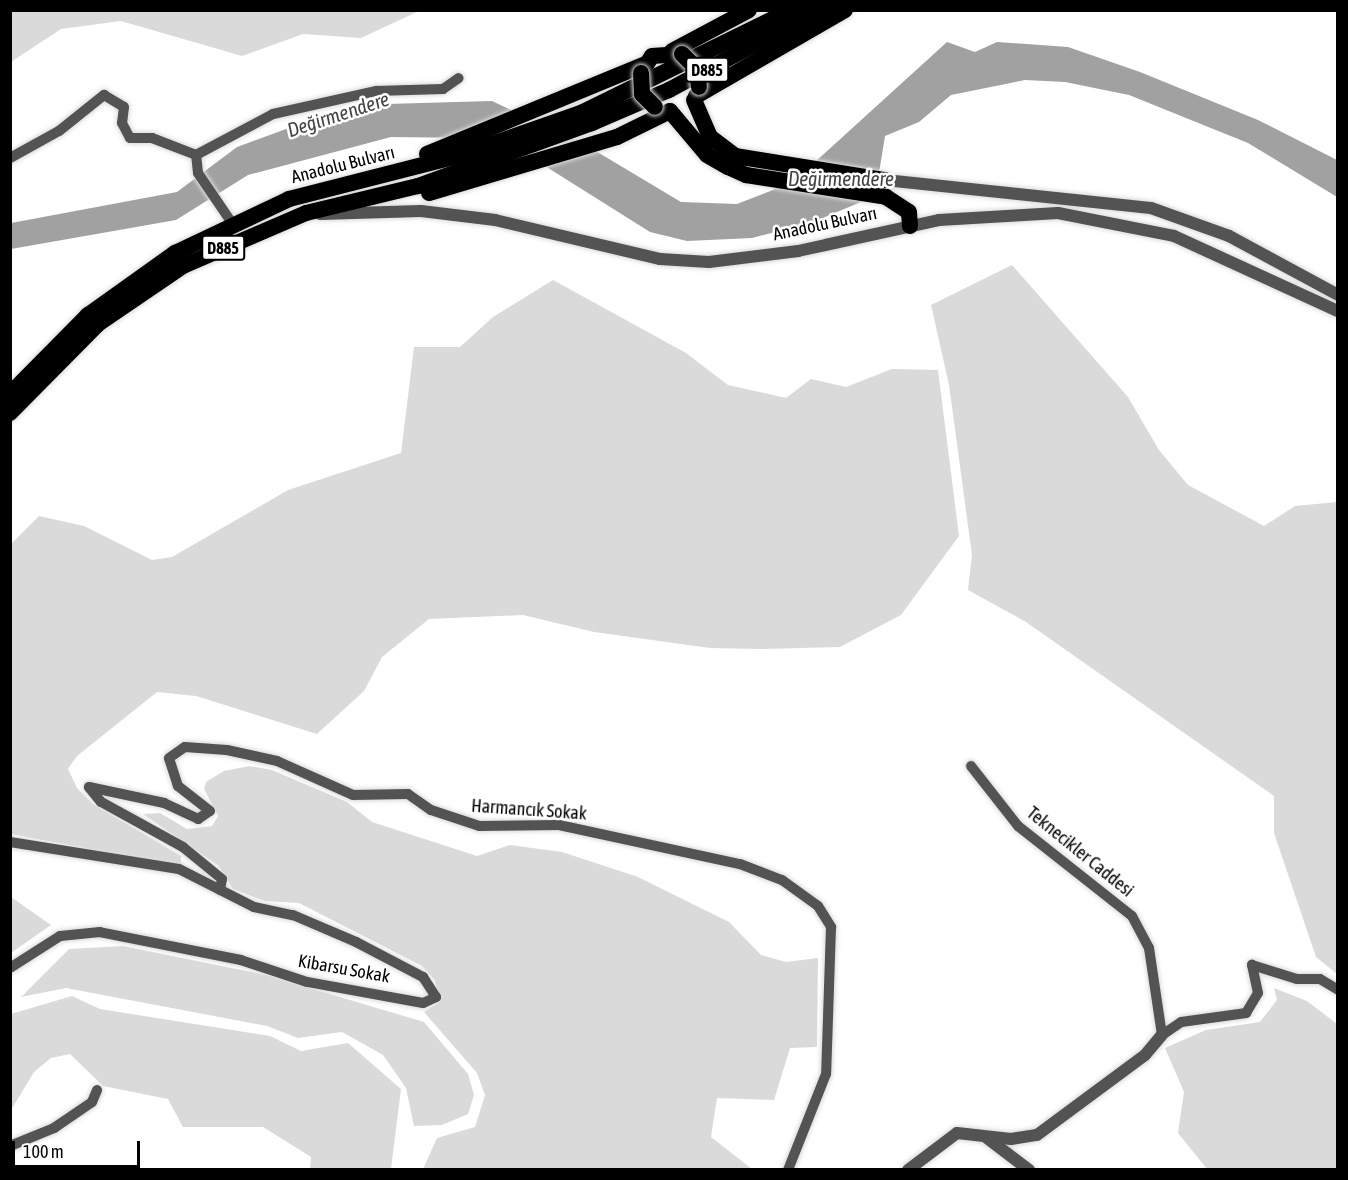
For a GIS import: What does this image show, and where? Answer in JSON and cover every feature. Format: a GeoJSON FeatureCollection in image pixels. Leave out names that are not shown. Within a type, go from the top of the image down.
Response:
{"type":"FeatureCollection","features":[{"type":"Feature","properties":{"kind":"highway","name":"Anadolu Bulvarı"},"geometry":{"type":"LineString","coordinates":[[10,413],[98,324],[138,294],[183,266],[306,213],[481,164],[587,118],[791,10]]}},
{"type":"Feature","properties":{"kind":"highway","name":"Anadolu Bulvarı"},"geometry":{"type":"LineString","coordinates":[[10,394],[88,315],[128,283],[175,253],[289,199],[453,152],[587,118],[669,90],[819,10]]}},
{"type":"Feature","properties":{"kind":"highway"},"geometry":{"type":"LineString","coordinates":[[306,213],[421,196],[616,137],[845,10]]}},
{"type":"Feature","properties":{"kind":"highway"},"geometry":{"type":"LineString","coordinates":[[453,152],[559,102],[677,53],[749,11]]}},
{"type":"Feature","properties":{"kind":"highway"},"geometry":{"type":"LineString","coordinates":[[677,53],[697,69],[696,94],[701,124],[720,146],[753,162],[890,187],[909,212],[910,226]]}},
{"type":"Feature","properties":{"kind":"highway"},"geometry":{"type":"LineString","coordinates":[[643,68],[642,94],[663,109],[707,155],[766,178],[868,193],[890,187]]}},
{"type":"Feature","properties":{"kind":"street"},"geometry":{"type":"LineString","coordinates":[[10,158],[59,131],[104,95],[124,107],[122,123],[130,138],[152,138],[196,155],[273,114],[376,91],[443,89],[459,78]]}},
{"type":"Feature","properties":{"kind":"street"},"geometry":{"type":"LineString","coordinates":[[196,155],[198,173],[234,226]]}},
{"type":"Feature","properties":{"kind":"street"},"geometry":{"type":"LineString","coordinates":[[890,187],[1151,208],[1229,236],[1338,296]]}},
{"type":"Feature","properties":{"kind":"street","name":"Anadolu Bulvarı"},"geometry":{"type":"LineString","coordinates":[[306,213],[421,211],[495,220],[660,259],[709,262],[798,251],[910,226],[1030,211],[1098,218],[1174,236],[1338,310]]}},
{"type":"Feature","properties":{"kind":"street","name":"Harmancık Sokak"},"geometry":{"type":"LineString","coordinates":[[220,890],[222,879],[183,848],[101,802],[89,788],[164,803],[198,819],[210,811],[178,786],[169,758],[184,747],[227,750],[277,761],[353,795],[408,794],[423,806],[478,826],[559,825],[740,864],[782,880],[818,906],[831,927],[825,1074],[788,1170]]}},
{"type":"Feature","properties":{"kind":"street","name":"Teknecikler Caddesi"},"geometry":{"type":"LineString","coordinates":[[971,766],[1018,826],[1132,916],[1149,948],[1162,1035]]}},
{"type":"Feature","properties":{"kind":"street"},"geometry":{"type":"LineString","coordinates":[[10,842],[179,869],[220,890]]}},
{"type":"Feature","properties":{"kind":"street","name":"Kibarsu Sokak"},"geometry":{"type":"LineString","coordinates":[[10,968],[60,936],[100,932],[241,960],[307,982],[423,1003],[436,997],[423,977],[356,942],[220,890]]}},
{"type":"Feature","properties":{"kind":"street"},"geometry":{"type":"LineString","coordinates":[[909,1170],[957,1132],[1011,1138],[1037,1135],[1145,1055],[1162,1035],[1181,1022],[1246,1013],[1258,993],[1252,965],[1298,979],[1320,979],[1338,990]]}},
{"type":"Feature","properties":{"kind":"street"},"geometry":{"type":"LineString","coordinates":[[10,1146],[54,1128],[92,1102],[97,1090]]}},
{"type":"Feature","properties":{"kind":"street"},"geometry":{"type":"LineString","coordinates":[[974,1133],[994,1141],[1029,1170]]}},
{"type":"Feature","properties":{"kind":"shaded area"},"geometry":{"type":"Polygon","coordinates":[[[11,10],[419,11],[361,38],[303,34],[242,56],[121,21],[61,29],[11,62],[11,10]]]}},
{"type":"Feature","properties":{"kind":"shaded area"},"geometry":{"type":"Polygon","coordinates":[[[1012,265],[1128,397],[1159,450],[1188,485],[1264,526],[1295,506],[1337,502],[1337,974],[1316,957],[1274,833],[1274,796],[1026,622],[968,590],[972,555],[949,385],[931,305],[1012,265]]]}},
{"type":"Feature","properties":{"kind":"shaded area"},"geometry":{"type":"Polygon","coordinates":[[[553,280],[686,353],[728,385],[786,398],[811,379],[846,387],[892,369],[938,370],[959,536],[901,615],[840,647],[762,649],[710,648],[594,632],[523,615],[429,619],[382,657],[364,691],[317,734],[196,696],[157,692],[77,756],[68,769],[77,788],[93,804],[181,856],[181,866],[11,834],[10,545],[39,516],[84,526],[152,560],[172,557],[288,490],[401,453],[414,347],[460,347],[493,317],[553,280]]]}},
{"type":"Feature","properties":{"kind":"shaded area"},"geometry":{"type":"Polygon","coordinates":[[[249,766],[272,770],[347,802],[372,822],[477,856],[510,845],[562,852],[638,877],[729,922],[761,955],[786,962],[818,958],[817,1047],[790,1048],[774,1100],[717,1098],[711,1137],[752,1169],[423,1169],[437,1138],[475,1127],[485,1095],[477,1073],[424,1012],[440,1002],[435,980],[422,966],[299,903],[265,901],[233,889],[219,866],[143,814],[160,813],[187,829],[212,826],[218,816],[204,789],[206,782],[224,771],[249,766]]]}},
{"type":"Feature","properties":{"kind":"shaded area"},"geometry":{"type":"Polygon","coordinates":[[[11,897],[51,925],[10,953],[11,897]]]}},
{"type":"Feature","properties":{"kind":"shaded area"},"geometry":{"type":"Polygon","coordinates":[[[123,946],[266,975],[424,1022],[468,1074],[474,1095],[468,1114],[442,1125],[414,1126],[406,1088],[383,1055],[342,1032],[298,1038],[267,1026],[66,988],[21,997],[69,949],[123,946]]]}},
{"type":"Feature","properties":{"kind":"shaded area"},"geometry":{"type":"Polygon","coordinates":[[[1274,988],[1307,1001],[1337,1024],[1337,1169],[1207,1169],[1178,1133],[1184,1092],[1165,1048],[1206,1030],[1260,1022],[1277,1000],[1274,988]]]}},
{"type":"Feature","properties":{"kind":"shaded area"},"geometry":{"type":"Polygon","coordinates":[[[72,996],[100,1009],[270,1036],[301,1051],[348,1043],[401,1089],[391,1169],[310,1169],[311,1157],[263,1127],[183,1127],[168,1099],[103,1086],[70,1054],[51,1058],[34,1072],[11,1110],[11,1014],[72,996]]]}},
{"type":"Feature","properties":{"kind":"water","name":"Değirmendere"},"geometry":{"type":"Polygon","coordinates":[[[947,42],[975,52],[997,42],[1068,47],[1140,72],[1258,120],[1337,160],[1337,197],[1248,143],[1129,95],[1065,82],[1025,80],[951,95],[919,122],[885,136],[879,173],[861,202],[813,222],[752,238],[687,241],[650,232],[545,166],[471,138],[391,137],[248,175],[176,220],[11,249],[11,223],[177,192],[237,147],[297,125],[386,104],[492,101],[589,147],[681,202],[737,204],[773,190],[815,162],[947,42]]]}}]}
